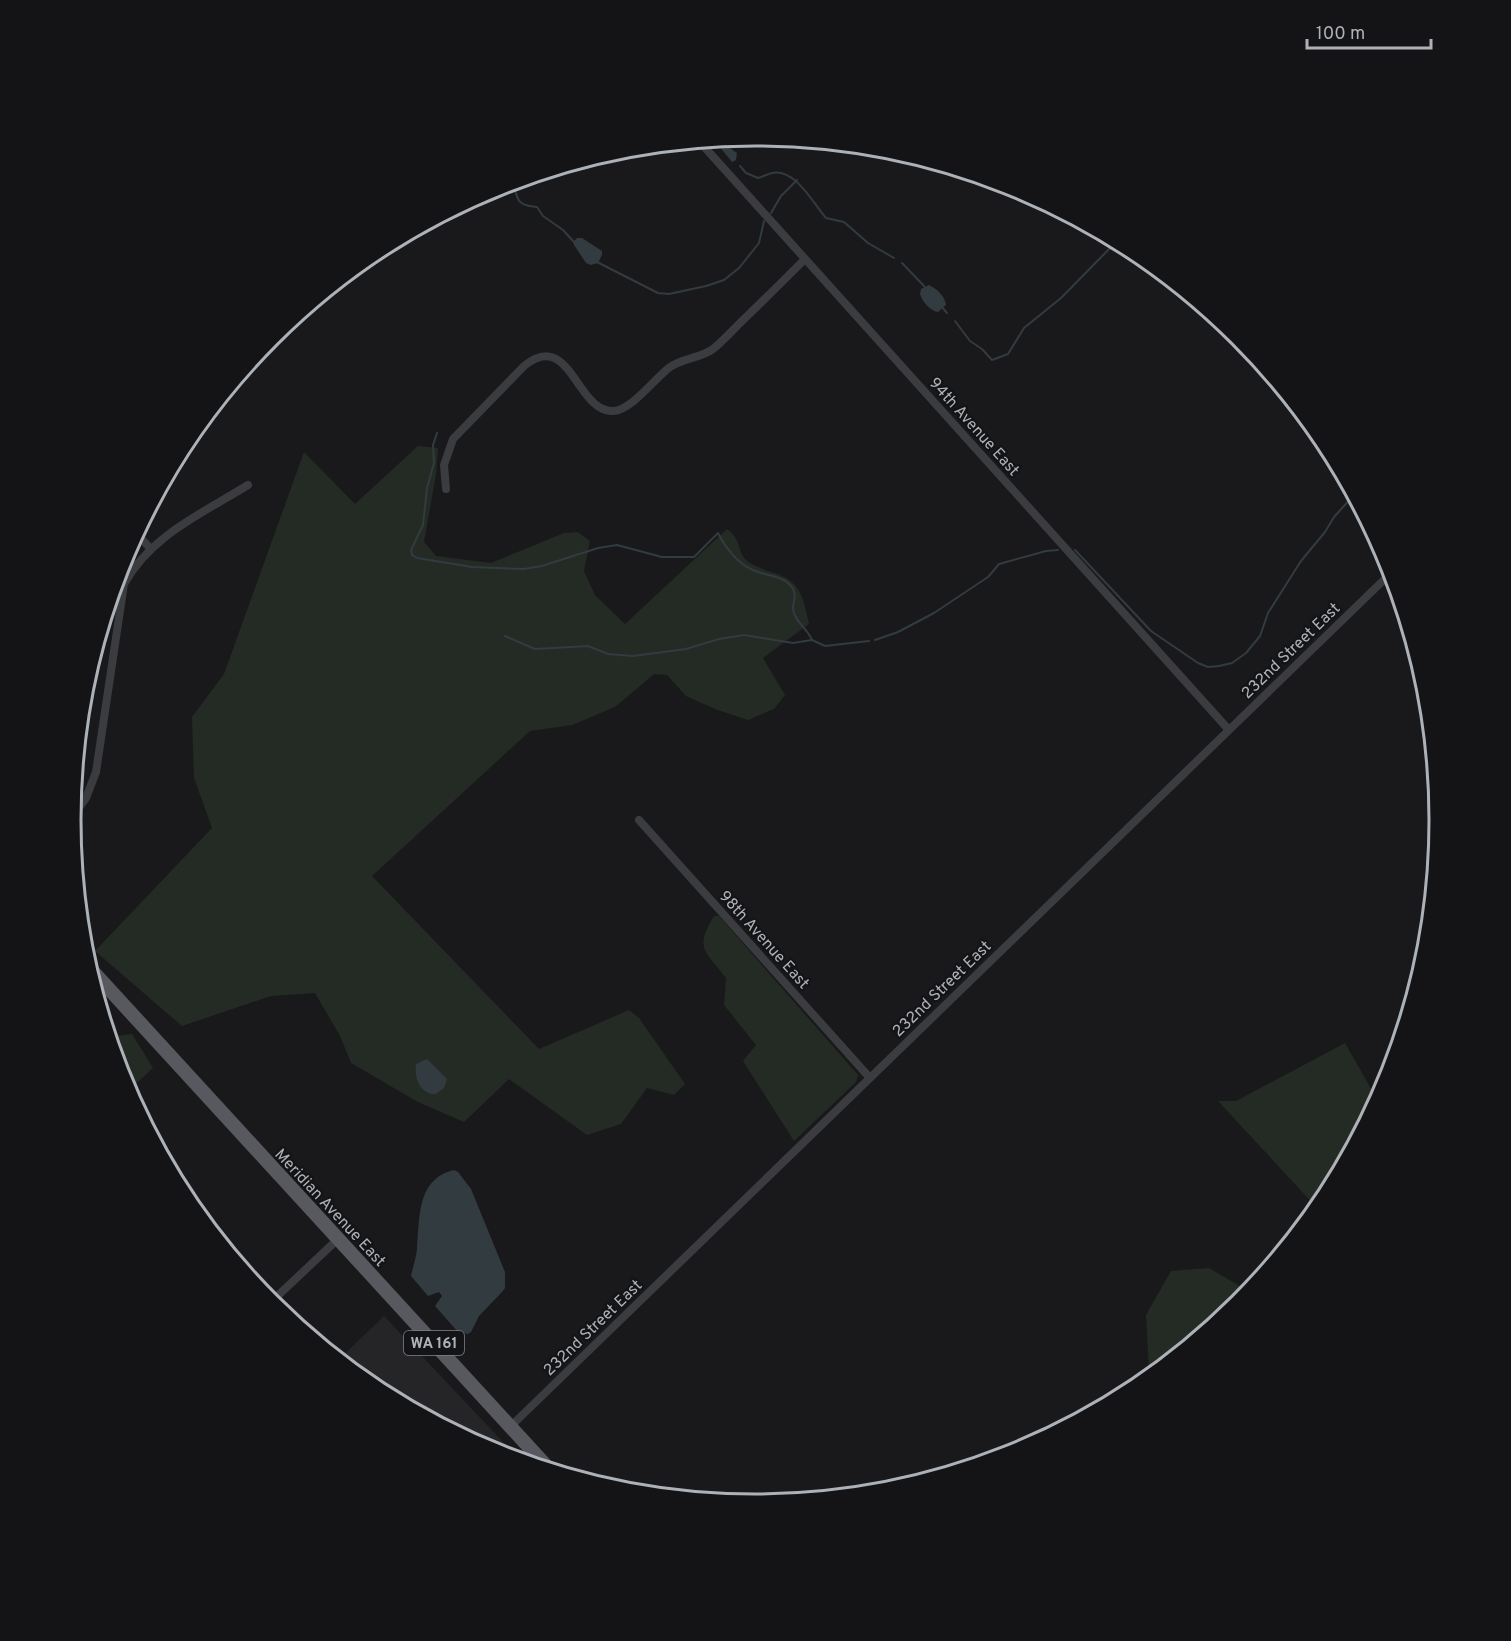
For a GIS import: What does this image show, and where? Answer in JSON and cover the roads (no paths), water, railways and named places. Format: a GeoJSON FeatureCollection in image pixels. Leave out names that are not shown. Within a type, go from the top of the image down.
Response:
{"type":"FeatureCollection","features":[{"type":"Feature","properties":{"kind":"main road","name":"Meridian Avenue East"},"geometry":{"type":"LineString","coordinates":[[100,980],[541,1460]]}},
{"type":"Feature","properties":{"kind":"street","name":"94th Avenue East"},"geometry":{"type":"LineString","coordinates":[[705,148],[1229,730]]}},
{"type":"Feature","properties":{"kind":"street"},"geometry":{"type":"LineString","coordinates":[[446,489],[444,465],[453,439],[524,366],[536,358],[548,356],[561,363],[599,407],[614,411],[630,402],[672,365],[712,350],[805,259]]}},
{"type":"Feature","properties":{"kind":"street"},"geometry":{"type":"LineString","coordinates":[[124,584],[132,570],[150,548],[165,536],[248,486]]}},
{"type":"Feature","properties":{"kind":"street"},"geometry":{"type":"LineString","coordinates":[[142,540],[150,548]]}},
{"type":"Feature","properties":{"kind":"street","name":"232nd Street East"},"geometry":{"type":"LineString","coordinates":[[511,1426],[1385,579]]}},
{"type":"Feature","properties":{"kind":"street"},"geometry":{"type":"LineString","coordinates":[[81,805],[96,772],[122,591]]}},
{"type":"Feature","properties":{"kind":"street","name":"98th Avenue East"},"geometry":{"type":"LineString","coordinates":[[639,820],[870,1078]]}},
{"type":"Feature","properties":{"kind":"street"},"geometry":{"type":"LineString","coordinates":[[278,1296],[338,1239]]}},
{"type":"Feature","properties":{"kind":"waterway"},"geometry":{"type":"LineString","coordinates":[[740,166],[746,173],[758,178],[772,173],[788,176],[803,188],[826,218],[844,222],[868,243],[894,258]]}},
{"type":"Feature","properties":{"kind":"waterway"},"geometry":{"type":"LineString","coordinates":[[771,213],[781,196],[797,180]]}},
{"type":"Feature","properties":{"kind":"waterway"},"geometry":{"type":"LineString","coordinates":[[515,190],[521,203],[537,207],[543,216],[563,230],[574,242]]}},
{"type":"Feature","properties":{"kind":"waterway"},"geometry":{"type":"LineString","coordinates":[[597,262],[658,293],[669,294],[706,286],[724,280],[739,268],[759,243],[764,221]]}},
{"type":"Feature","properties":{"kind":"waterway"},"geometry":{"type":"LineString","coordinates":[[955,321],[970,341],[992,360],[1008,354],[1024,328],[1061,298],[1111,247]]}},
{"type":"Feature","properties":{"kind":"waterway"},"geometry":{"type":"LineString","coordinates":[[902,263],[925,287]]}},
{"type":"Feature","properties":{"kind":"waterway"},"geometry":{"type":"LineString","coordinates":[[942,307],[947,313]]}},
{"type":"Feature","properties":{"kind":"waterway"},"geometry":{"type":"LineString","coordinates":[[437,433],[433,445],[434,463],[427,488],[423,525],[411,550],[412,555],[417,558],[472,567],[524,569],[542,566],[598,548],[617,545],[662,557],[694,557],[718,533],[728,549],[742,564],[783,580],[791,586],[795,594],[794,613],[812,640]]}},
{"type":"Feature","properties":{"kind":"waterway"},"geometry":{"type":"LineString","coordinates":[[1075,550],[1151,631],[1198,663],[1208,667],[1219,666],[1232,663],[1246,653],[1260,636],[1268,613],[1301,561],[1349,501]]}},
{"type":"Feature","properties":{"kind":"waterway"},"geometry":{"type":"LineString","coordinates":[[875,640],[898,632],[934,613],[988,577],[999,564],[1058,550]]}},
{"type":"Feature","properties":{"kind":"waterway"},"geometry":{"type":"LineString","coordinates":[[505,636],[535,649],[588,646],[608,654],[633,656],[686,649],[719,639],[744,635],[793,643],[812,640],[825,646],[869,641]]}}]}
